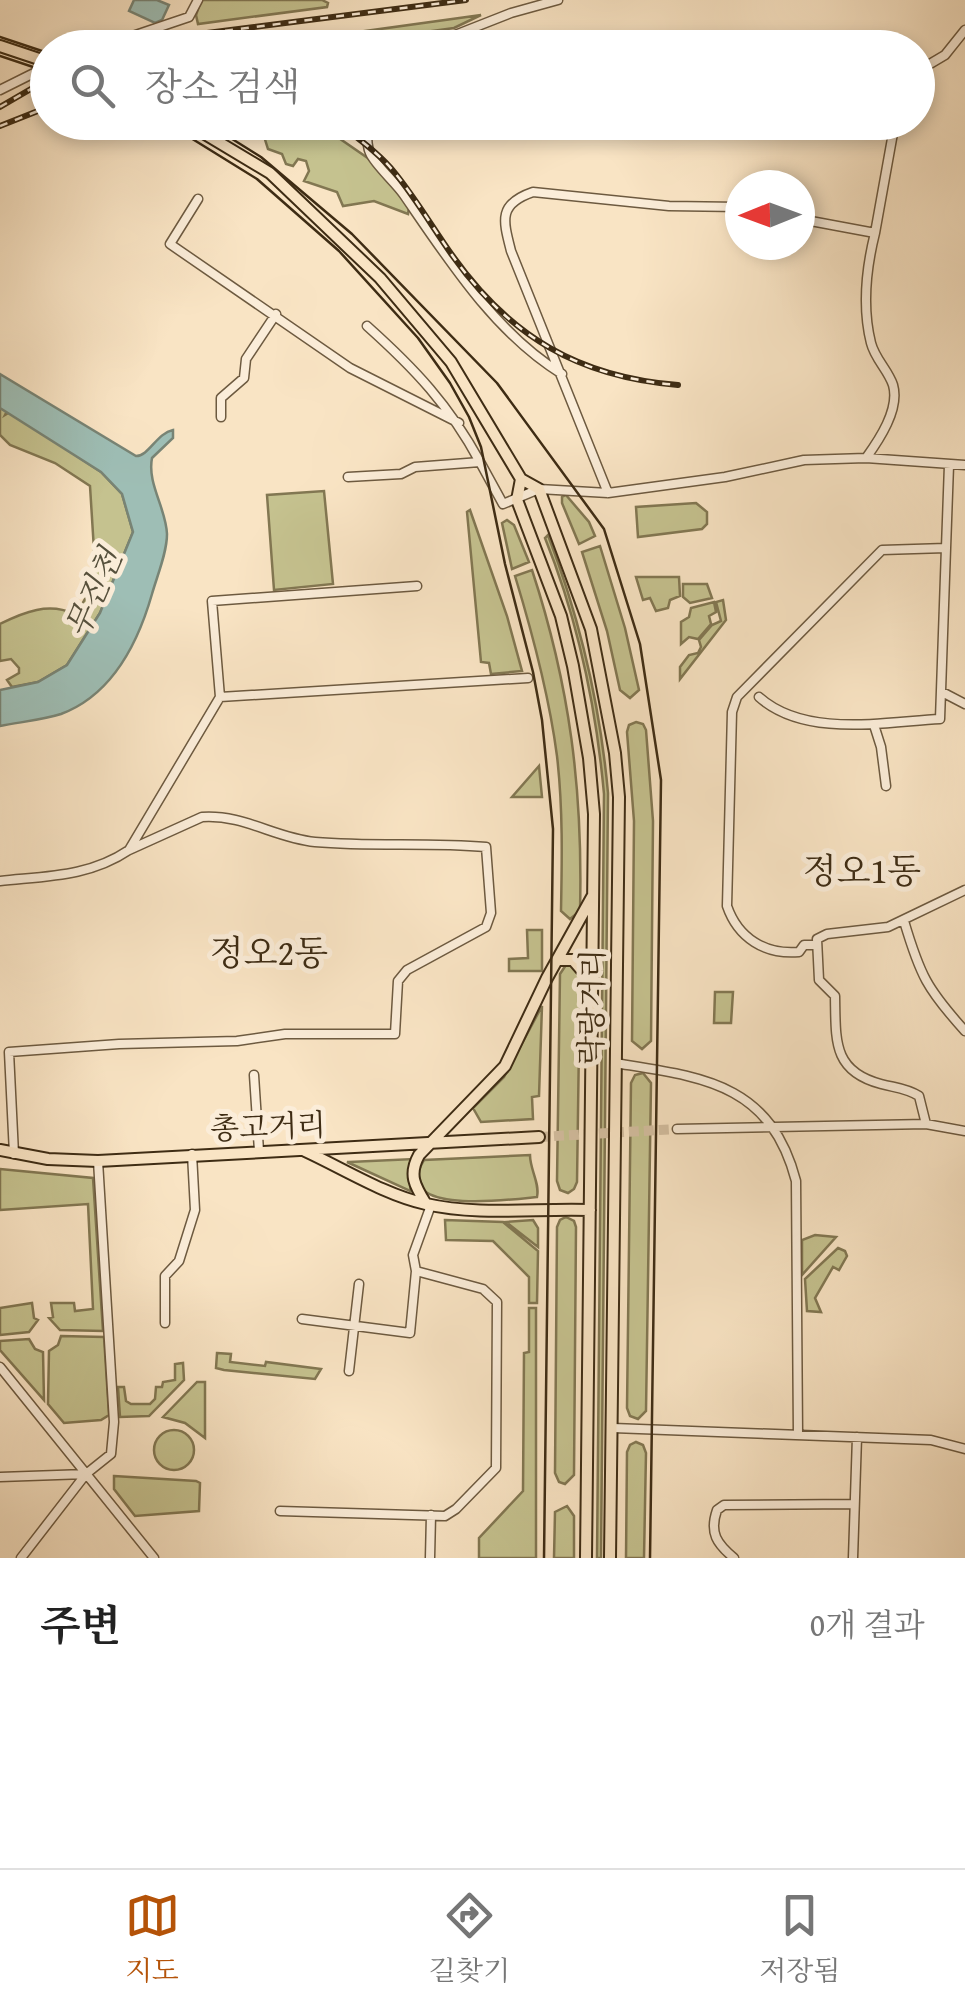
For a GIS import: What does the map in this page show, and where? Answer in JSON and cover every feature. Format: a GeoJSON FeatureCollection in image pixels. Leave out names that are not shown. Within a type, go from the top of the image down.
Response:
{"type":"FeatureCollection","features":[{"type":"Feature","properties":{"kind":"main road"},"geometry":{"type":"LineString","coordinates":[[0,46],[30,57]]}},
{"type":"Feature","properties":{"kind":"main road"},"geometry":{"type":"LineString","coordinates":[[215,140],[270,173],[346,243],[452,362],[521,479],[539,489]]}},
{"type":"Feature","properties":{"kind":"main road"},"geometry":{"type":"LineString","coordinates":[[517,500],[521,479]]}},
{"type":"Feature","properties":{"kind":"main road","name":"락랑거리"},"geometry":{"type":"LineString","coordinates":[[539,489],[591,629],[615,753],[619,885],[610,1558]]}},
{"type":"Feature","properties":{"kind":"main road","name":"락랑거리"},"geometry":{"type":"LineString","coordinates":[[517,500],[561,616],[574,666],[591,777],[595,892],[586,1558]]}},
{"type":"Feature","properties":{"kind":"main road"},"geometry":{"type":"LineString","coordinates":[[429,1205],[414,1185],[412,1170],[419,1155],[505,1066],[595,892]]}},
{"type":"Feature","properties":{"kind":"main road"},"geometry":{"type":"LineString","coordinates":[[557,960],[574,960],[592,983]]}},
{"type":"Feature","properties":{"kind":"main road","name":"총고거리"},"geometry":{"type":"LineString","coordinates":[[0,1150],[98,1161],[539,1137]]}},
{"type":"Feature","properties":{"kind":"main road"},"geometry":{"type":"LineString","coordinates":[[304,1150],[400,1196],[429,1205],[590,1210]]}},
{"type":"Feature","properties":{"kind":"street"},"geometry":{"type":"LineString","coordinates":[[150,30],[189,17],[198,0]]}},
{"type":"Feature","properties":{"kind":"street"},"geometry":{"type":"LineString","coordinates":[[469,30],[558,0]]}},
{"type":"Feature","properties":{"kind":"street"},"geometry":{"type":"LineString","coordinates":[[935,61],[946,55],[965,30]]}},
{"type":"Feature","properties":{"kind":"street"},"geometry":{"type":"LineString","coordinates":[[0,90],[30,74]]}},
{"type":"Feature","properties":{"kind":"street"},"geometry":{"type":"LineString","coordinates":[[369,140],[370,154],[472,289],[534,357],[562,374]]}},
{"type":"Feature","properties":{"kind":"street"},"geometry":{"type":"LineString","coordinates":[[866,458],[894,400],[893,386],[871,342],[866,278],[892,140]]}},
{"type":"Feature","properties":{"kind":"street"},"geometry":{"type":"LineString","coordinates":[[608,492],[511,251],[503,219],[518,198],[533,192],[669,206],[725,207]]}},
{"type":"Feature","properties":{"kind":"street"},"geometry":{"type":"LineString","coordinates":[[198,199],[170,244],[350,368],[459,423]]}},
{"type":"Feature","properties":{"kind":"street"},"geometry":{"type":"LineString","coordinates":[[815,221],[875,233]]}},
{"type":"Feature","properties":{"kind":"street"},"geometry":{"type":"LineString","coordinates":[[222,416],[221,398],[244,378],[246,359],[276,314]]}},
{"type":"Feature","properties":{"kind":"street"},"geometry":{"type":"LineString","coordinates":[[367,326],[438,394],[459,423],[503,504],[539,489],[608,492],[726,477],[804,460],[866,458],[965,465]]}},
{"type":"Feature","properties":{"kind":"street"},"geometry":{"type":"LineString","coordinates":[[348,477],[401,474],[415,468],[480,462]]}},
{"type":"Feature","properties":{"kind":"street"},"geometry":{"type":"LineString","coordinates":[[760,697],[784,716],[874,725],[940,719],[948,465]]}},
{"type":"Feature","properties":{"kind":"street"},"geometry":{"type":"LineString","coordinates":[[816,945],[804,945],[793,953],[765,950],[732,921],[727,906],[732,712],[738,697],[882,550],[946,548]]}},
{"type":"Feature","properties":{"kind":"street"},"geometry":{"type":"LineString","coordinates":[[129,850],[220,697],[212,601],[416,586]]}},
{"type":"Feature","properties":{"kind":"street"},"geometry":{"type":"LineString","coordinates":[[220,697],[528,678]]}},
{"type":"Feature","properties":{"kind":"street"},"geometry":{"type":"LineString","coordinates":[[942,692],[965,704]]}},
{"type":"Feature","properties":{"kind":"street"},"geometry":{"type":"LineString","coordinates":[[874,725],[886,786]]}},
{"type":"Feature","properties":{"kind":"street"},"geometry":{"type":"LineString","coordinates":[[0,881],[82,873],[202,817],[216,816],[310,842],[486,847],[491,913],[486,927],[407,970],[398,981],[395,1034],[285,1034],[238,1041],[9,1052],[14,1154]]}},
{"type":"Feature","properties":{"kind":"street"},"geometry":{"type":"LineString","coordinates":[[926,1124],[919,1096],[906,1088],[858,1077],[842,1060],[836,1040],[835,996],[819,980],[817,938],[904,921],[965,890]]}},
{"type":"Feature","properties":{"kind":"street"},"geometry":{"type":"LineString","coordinates":[[904,921],[932,995],[965,1030]]}},
{"type":"Feature","properties":{"kind":"street"},"geometry":{"type":"LineString","coordinates":[[615,1063],[692,1077],[727,1088],[760,1113],[784,1149],[796,1181],[798,1435]]}},
{"type":"Feature","properties":{"kind":"street"},"geometry":{"type":"LineString","coordinates":[[254,1075],[259,1151]]}},
{"type":"Feature","properties":{"kind":"street"},"geometry":{"type":"LineString","coordinates":[[677,1129],[926,1124],[965,1131]]}},
{"type":"Feature","properties":{"kind":"street"},"geometry":{"type":"LineString","coordinates":[[165,1324],[165,1276],[179,1262],[194,1210],[192,1154]]}},
{"type":"Feature","properties":{"kind":"street"},"geometry":{"type":"LineString","coordinates":[[21,1558],[86,1474],[111,1454],[114,1422],[98,1161]]}},
{"type":"Feature","properties":{"kind":"street"},"geometry":{"type":"LineString","coordinates":[[302,1319],[410,1332],[416,1271],[413,1256],[429,1205]]}},
{"type":"Feature","properties":{"kind":"street"},"geometry":{"type":"LineString","coordinates":[[280,1511],[445,1516],[456,1510],[496,1468],[497,1302],[482,1290],[416,1271]]}},
{"type":"Feature","properties":{"kind":"street"},"geometry":{"type":"LineString","coordinates":[[349,1371],[359,1284]]}},
{"type":"Feature","properties":{"kind":"street"},"geometry":{"type":"LineString","coordinates":[[0,1368],[154,1558]]}},
{"type":"Feature","properties":{"kind":"street"},"geometry":{"type":"LineString","coordinates":[[613,1428],[931,1440],[965,1449]]}},
{"type":"Feature","properties":{"kind":"street"},"geometry":{"type":"LineString","coordinates":[[853,1558],[857,1436]]}},
{"type":"Feature","properties":{"kind":"street"},"geometry":{"type":"LineString","coordinates":[[0,1477],[86,1474]]}},
{"type":"Feature","properties":{"kind":"street"},"geometry":{"type":"LineString","coordinates":[[734,1558],[716,1541],[714,1532],[717,1510],[724,1505],[854,1504]]}},
{"type":"Feature","properties":{"kind":"street"},"geometry":{"type":"LineString","coordinates":[[430,1558],[431,1515]]}},
{"type":"Feature","properties":{"kind":"shaded area"},"geometry":{"type":"Polygon","coordinates":[[[201,0],[328,3],[327,7],[198,24],[196,15],[201,0]]]}},
{"type":"Feature","properties":{"kind":"shaded area"},"geometry":{"type":"Polygon","coordinates":[[[481,15],[454,28],[440,30],[373,30],[481,15]]]}},
{"type":"Feature","properties":{"kind":"shaded area"},"geometry":{"type":"Polygon","coordinates":[[[265,140],[342,140],[372,161],[409,207],[408,214],[374,201],[343,206],[337,192],[304,181],[309,171],[306,161],[298,159],[293,166],[286,164],[282,154],[268,149],[265,140]]]}},
{"type":"Feature","properties":{"kind":"shaded area"},"geometry":{"type":"Polygon","coordinates":[[[0,408],[7,411],[5,415],[10,412],[101,472],[122,494],[133,532],[100,613],[67,665],[38,682],[12,687],[7,680],[19,673],[19,668],[11,659],[0,661],[0,624],[27,612],[46,609],[74,614],[87,594],[99,554],[94,550],[90,486],[55,463],[10,445],[0,435],[0,408]]]}},
{"type":"Feature","properties":{"kind":"shaded area"},"geometry":{"type":"Polygon","coordinates":[[[324,491],[333,584],[274,590],[267,495],[324,491]]]}},
{"type":"Feature","properties":{"kind":"shaded area"},"geometry":{"type":"Polygon","coordinates":[[[566,495],[589,522],[595,536],[579,544],[562,503],[566,495]]]}},
{"type":"Feature","properties":{"kind":"shaded area"},"geometry":{"type":"Polygon","coordinates":[[[696,503],[707,512],[707,524],[702,529],[638,537],[636,507],[696,503]]]}},
{"type":"Feature","properties":{"kind":"shaded area"},"geometry":{"type":"Polygon","coordinates":[[[470,510],[522,671],[491,674],[489,663],[481,662],[467,512],[470,510]]]}},
{"type":"Feature","properties":{"kind":"shaded area"},"geometry":{"type":"Polygon","coordinates":[[[507,520],[514,525],[529,562],[512,569],[502,523],[507,520]]]}},
{"type":"Feature","properties":{"kind":"shaded area"},"geometry":{"type":"Polygon","coordinates":[[[548,535],[587,662],[608,793],[601,1558],[597,1558],[604,794],[584,664],[545,538],[548,535]]]}},
{"type":"Feature","properties":{"kind":"shaded area"},"geometry":{"type":"Polygon","coordinates":[[[600,546],[639,690],[630,698],[620,690],[607,631],[582,552],[600,546]]]}},
{"type":"Feature","properties":{"kind":"shaded area"},"geometry":{"type":"Polygon","coordinates":[[[532,570],[565,697],[576,781],[580,911],[570,919],[561,911],[561,814],[554,733],[515,576],[532,570]]]}},
{"type":"Feature","properties":{"kind":"shaded area"},"geometry":{"type":"Polygon","coordinates":[[[636,577],[679,577],[680,596],[670,600],[668,608],[656,611],[650,598],[643,600],[636,577]]]}},
{"type":"Feature","properties":{"kind":"shaded area"},"geometry":{"type":"Polygon","coordinates":[[[683,584],[707,584],[712,598],[690,603],[683,597],[683,584]]]}},
{"type":"Feature","properties":{"kind":"shaded area"},"geometry":{"type":"Polygon","coordinates":[[[723,600],[726,620],[680,679],[680,667],[689,655],[698,653],[699,640],[721,621],[716,602],[723,600]]]}},
{"type":"Feature","properties":{"kind":"shaded area"},"geometry":{"type":"Polygon","coordinates":[[[714,602],[716,612],[709,616],[711,624],[698,639],[689,637],[681,644],[681,622],[689,617],[691,608],[714,602]]]}},
{"type":"Feature","properties":{"kind":"shaded area"},"geometry":{"type":"Polygon","coordinates":[[[636,722],[646,730],[653,821],[651,1041],[642,1049],[632,1041],[634,821],[627,732],[629,725],[636,722]]]}},
{"type":"Feature","properties":{"kind":"shaded area"},"geometry":{"type":"Polygon","coordinates":[[[539,766],[542,797],[512,797],[539,766]]]}},
{"type":"Feature","properties":{"kind":"shaded area"},"geometry":{"type":"Polygon","coordinates":[[[527,930],[542,930],[542,971],[509,971],[509,959],[528,958],[527,930]]]}},
{"type":"Feature","properties":{"kind":"shaded area"},"geometry":{"type":"Polygon","coordinates":[[[573,964],[580,974],[577,1182],[568,1193],[560,1190],[557,1181],[560,974],[566,965],[573,964]]]}},
{"type":"Feature","properties":{"kind":"shaded area"},"geometry":{"type":"Polygon","coordinates":[[[715,992],[733,992],[731,1023],[714,1023],[715,992]]]}},
{"type":"Feature","properties":{"kind":"shaded area"},"geometry":{"type":"Polygon","coordinates":[[[542,1006],[539,1096],[532,1097],[533,1119],[481,1122],[473,1108],[504,1077],[542,1006]]]}},
{"type":"Feature","properties":{"kind":"shaded area"},"geometry":{"type":"Polygon","coordinates":[[[643,1073],[651,1083],[646,1411],[638,1419],[630,1416],[627,1408],[631,1083],[635,1075],[643,1073]]]}},
{"type":"Feature","properties":{"kind":"shaded area"},"geometry":{"type":"Polygon","coordinates":[[[530,1155],[537,1197],[459,1201],[423,1190],[418,1178],[424,1160],[530,1155]]]}},
{"type":"Feature","properties":{"kind":"shaded area"},"geometry":{"type":"Polygon","coordinates":[[[414,1159],[410,1191],[347,1162],[349,1162],[414,1159]]]}},
{"type":"Feature","properties":{"kind":"shaded area"},"geometry":{"type":"Polygon","coordinates":[[[0,1169],[93,1178],[103,1331],[60,1330],[49,1318],[53,1317],[51,1303],[74,1303],[75,1311],[93,1309],[88,1204],[0,1210],[0,1169]]]}},
{"type":"Feature","properties":{"kind":"shaded area"},"geometry":{"type":"Polygon","coordinates":[[[566,1217],[576,1227],[574,1475],[565,1484],[559,1482],[555,1473],[557,1227],[566,1217]]]}},
{"type":"Feature","properties":{"kind":"shaded area"},"geometry":{"type":"Polygon","coordinates":[[[445,1220],[503,1222],[538,1251],[537,1303],[529,1303],[529,1277],[493,1241],[446,1240],[445,1220]]]}},
{"type":"Feature","properties":{"kind":"shaded area"},"geometry":{"type":"Polygon","coordinates":[[[533,1220],[538,1228],[538,1247],[506,1222],[533,1220]]]}},
{"type":"Feature","properties":{"kind":"shaded area"},"geometry":{"type":"Polygon","coordinates":[[[815,1235],[836,1237],[802,1275],[802,1240],[815,1235]]]}},
{"type":"Feature","properties":{"kind":"shaded area"},"geometry":{"type":"Polygon","coordinates":[[[838,1248],[847,1256],[839,1270],[833,1267],[815,1298],[821,1312],[807,1311],[805,1279],[838,1248]]]}},
{"type":"Feature","properties":{"kind":"shaded area"},"geometry":{"type":"Polygon","coordinates":[[[32,1303],[34,1318],[38,1320],[29,1332],[0,1335],[0,1308],[32,1303]]]}},
{"type":"Feature","properties":{"kind":"shaded area"},"geometry":{"type":"Polygon","coordinates":[[[529,1308],[536,1308],[536,1558],[479,1558],[479,1538],[523,1491],[524,1353],[529,1352],[529,1308]]]}},
{"type":"Feature","properties":{"kind":"shaded area"},"geometry":{"type":"Polygon","coordinates":[[[61,1336],[104,1337],[109,1415],[101,1420],[64,1423],[48,1404],[49,1351],[58,1345],[61,1336]]]}},
{"type":"Feature","properties":{"kind":"shaded area"},"geometry":{"type":"Polygon","coordinates":[[[29,1339],[35,1349],[43,1352],[44,1400],[0,1350],[0,1341],[29,1339]]]}},
{"type":"Feature","properties":{"kind":"shaded area"},"geometry":{"type":"Polygon","coordinates":[[[217,1353],[231,1354],[230,1362],[321,1369],[315,1379],[224,1370],[216,1368],[217,1353]]]}},
{"type":"Feature","properties":{"kind":"shaded area"},"geometry":{"type":"Polygon","coordinates":[[[183,1363],[184,1380],[149,1416],[120,1417],[118,1387],[124,1387],[126,1401],[131,1404],[150,1404],[155,1399],[156,1387],[175,1380],[175,1364],[183,1363]]]}},
{"type":"Feature","properties":{"kind":"shaded area"},"geometry":{"type":"Polygon","coordinates":[[[197,1382],[205,1382],[205,1438],[185,1423],[163,1417],[197,1382]]]}},
{"type":"Feature","properties":{"kind":"shaded area"},"geometry":{"type":"Polygon","coordinates":[[[174,1430],[188,1436],[194,1450],[188,1464],[174,1470],[160,1464],[154,1450],[160,1436],[174,1430]]]}},
{"type":"Feature","properties":{"kind":"shaded area"},"geometry":{"type":"Polygon","coordinates":[[[636,1442],[643,1445],[646,1453],[644,1558],[626,1558],[627,1452],[636,1442]]]}},
{"type":"Feature","properties":{"kind":"shaded area"},"geometry":{"type":"Polygon","coordinates":[[[114,1476],[196,1481],[200,1483],[199,1511],[135,1516],[114,1489],[114,1476]]]}},
{"type":"Feature","properties":{"kind":"shaded area"},"geometry":{"type":"Polygon","coordinates":[[[567,1506],[574,1516],[574,1558],[554,1558],[555,1512],[567,1506]]]}},
{"type":"Feature","properties":{"kind":"water"},"geometry":{"type":"Polygon","coordinates":[[[134,0],[157,0],[169,5],[162,20],[155,23],[129,11],[134,0]]]}},
{"type":"Feature","properties":{"kind":"water","name":"무진천"},"geometry":{"type":"Polygon","coordinates":[[[0,374],[136,456],[173,430],[173,438],[152,458],[152,477],[167,541],[131,648],[109,681],[79,705],[54,716],[0,726],[0,690],[38,682],[67,665],[100,613],[133,532],[122,494],[101,472],[0,408],[0,374]]]}},
{"type":"Feature","properties":{"kind":"tunnel"},"geometry":{"type":"LineString","coordinates":[[539,1137],[677,1129]]}},
{"type":"Feature","properties":{"kind":"tram line"},"geometry":{"type":"LineString","coordinates":[[0,37],[30,47]]}},
{"type":"Feature","properties":{"kind":"tram line"},"geometry":{"type":"LineString","coordinates":[[0,56],[30,66]]}},
{"type":"Feature","properties":{"kind":"tram line"},"geometry":{"type":"LineString","coordinates":[[194,140],[257,179],[339,251],[418,338],[450,383],[481,447],[533,672],[553,829],[544,1558]]}},
{"type":"Feature","properties":{"kind":"tram line"},"geometry":{"type":"LineString","coordinates":[[234,140],[261,157],[352,234],[497,383],[604,529],[640,644],[661,780],[650,1558]]}},
{"type":"Feature","properties":{"kind":"railway"},"geometry":{"type":"LineString","coordinates":[[231,30],[466,0]]}},
{"type":"Feature","properties":{"kind":"railway"},"geometry":{"type":"LineString","coordinates":[[0,107],[30,90]]}},
{"type":"Feature","properties":{"kind":"railway"},"geometry":{"type":"LineString","coordinates":[[0,126],[30,114]]}},
{"type":"Feature","properties":{"kind":"railway"},"geometry":{"type":"LineString","coordinates":[[360,140],[389,166],[474,284],[523,330],[578,362],[609,373],[678,385]]}},
{"type":"Feature","properties":{"kind":"district","name":"정오1동"},"geometry":{"type":"Point","coordinates":[862,870]}},
{"type":"Feature","properties":{"kind":"district","name":"정오2동"},"geometry":{"type":"Point","coordinates":[269,952]}}]}
